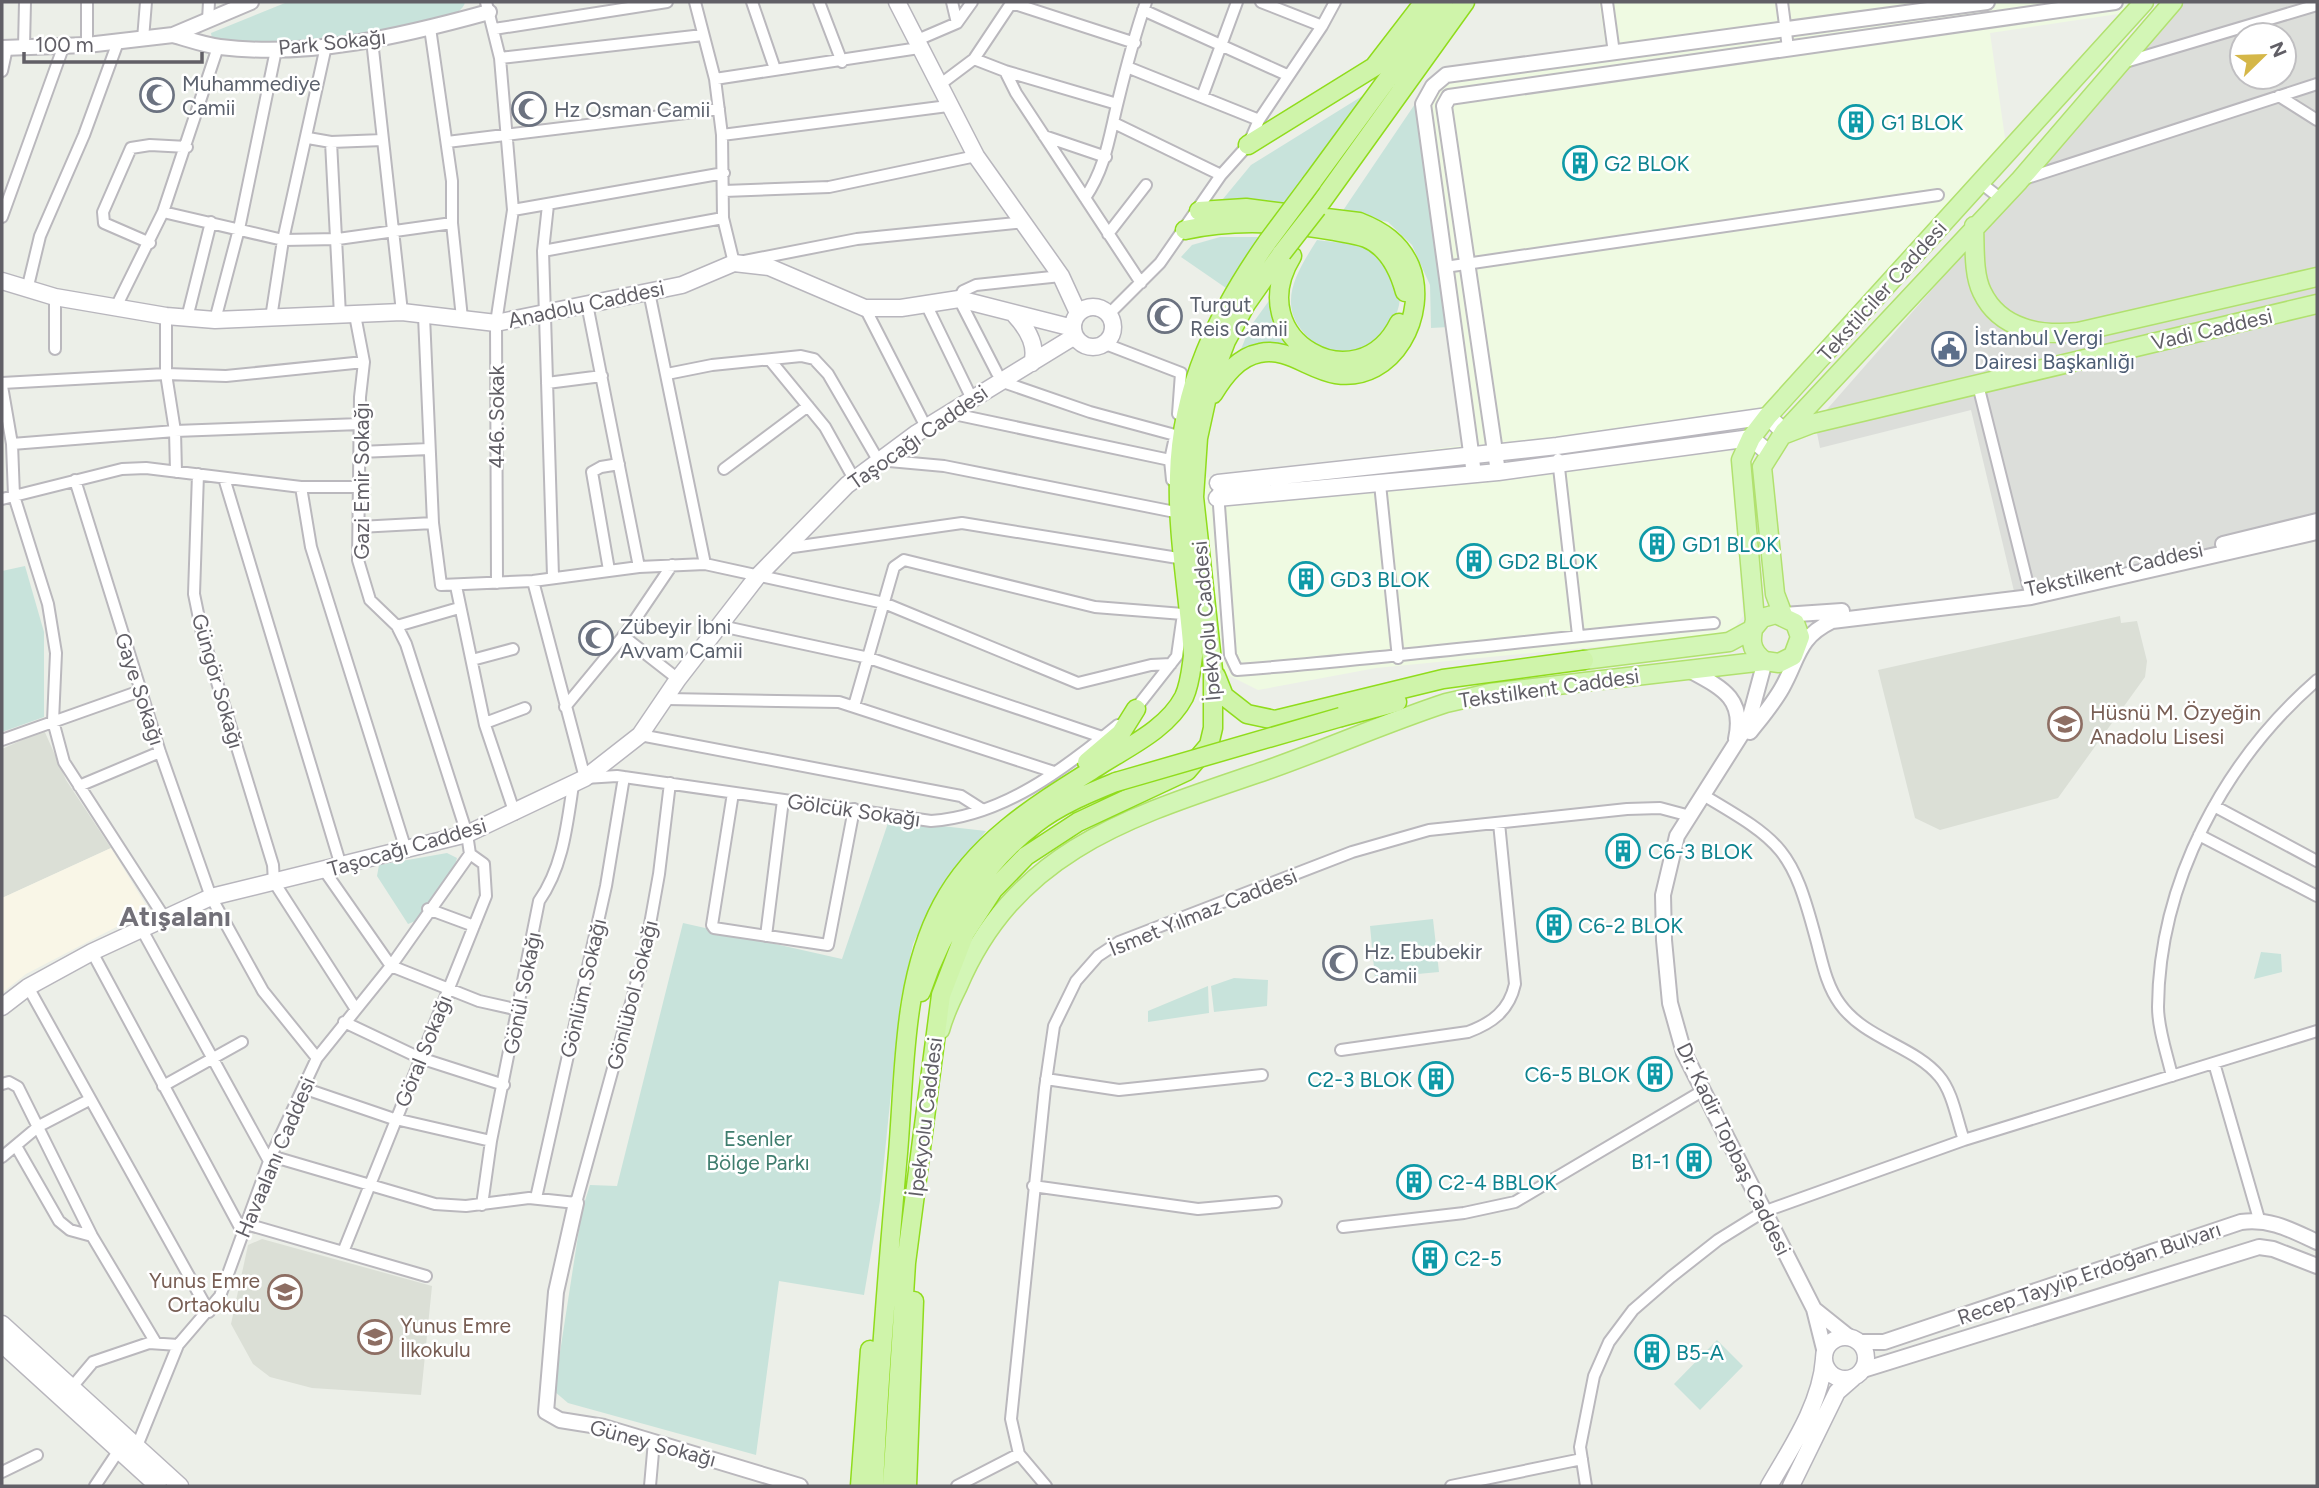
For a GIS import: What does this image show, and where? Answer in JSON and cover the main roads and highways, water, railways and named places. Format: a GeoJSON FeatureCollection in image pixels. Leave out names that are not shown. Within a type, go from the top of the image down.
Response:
{"type":"FeatureCollection","features":[{"type":"Feature","properties":{"kind":"highway"},"geometry":{"type":"LineString","coordinates":[[1248,145],[1374,67],[1424,2]]}},
{"type":"Feature","properties":{"kind":"highway"},"geometry":{"type":"LineString","coordinates":[[1185,230],[1226,222],[1249,222],[1320,229],[1365,237],[1380,248],[1400,273],[1405,295],[1403,312],[1392,337],[1368,355],[1352,360],[1323,359],[1299,345],[1284,325],[1279,309],[1281,250],[1312,182],[1444,2]]}},
{"type":"Feature","properties":{"kind":"highway"},"geometry":{"type":"LineString","coordinates":[[1281,250],[1309,228],[1317,208],[1465,2]]}},
{"type":"Feature","properties":{"kind":"highway"},"geometry":{"type":"LineString","coordinates":[[1199,211],[1246,208],[1359,222],[1396,244],[1406,257],[1416,290],[1410,329],[1391,355],[1375,366],[1338,375],[1307,366],[1282,354],[1257,353],[1230,370],[1203,413]]}},
{"type":"Feature","properties":{"kind":"highway","name":"İpekyolu Caddesi"},"geometry":{"type":"LineString","coordinates":[[914,1212],[918,1156],[941,995],[965,933],[993,890],[1026,856],[1078,822],[1187,771],[1209,745],[1213,728],[1213,670],[1194,497],[1195,463],[1203,413],[1226,341],[1281,250]]}},
{"type":"Feature","properties":{"kind":"highway","name":"İpekyolu Caddesi"},"geometry":{"type":"LineString","coordinates":[[894,1191],[911,1002],[920,960],[949,893],[996,837],[1052,795],[1157,728],[1183,699],[1189,685],[1193,656],[1180,509],[1180,446],[1198,364],[1227,302],[1281,250]]}},
{"type":"Feature","properties":{"kind":"highway"},"geometry":{"type":"LineString","coordinates":[[1213,670],[1224,696],[1247,714],[1275,720],[1443,679],[1584,660]]}},
{"type":"Feature","properties":{"kind":"highway"},"geometry":{"type":"LineString","coordinates":[[908,1035],[943,939],[974,889],[1035,823],[1084,795],[1116,782],[1341,717],[1446,689],[1584,660]]}},
{"type":"Feature","properties":{"kind":"highway"},"geometry":{"type":"LineString","coordinates":[[1052,795],[1121,733],[1136,709]]}},
{"type":"Feature","properties":{"kind":"highway"},"geometry":{"type":"LineString","coordinates":[[860,1486],[865,1392],[879,1273],[894,1191]]}},
{"type":"Feature","properties":{"kind":"highway"},"geometry":{"type":"LineString","coordinates":[[874,1486],[894,1191]]}},
{"type":"Feature","properties":{"kind":"highway"},"geometry":{"type":"LineString","coordinates":[[892,1486],[903,1301],[914,1212]]}},
{"type":"Feature","properties":{"kind":"highway"},"geometry":{"type":"LineString","coordinates":[[907,1486],[916,1252],[914,1212]]}},
{"type":"Feature","properties":{"kind":"main road"},"geometry":{"type":"LineString","coordinates":[[897,2],[948,107],[976,156],[1025,222],[1060,276],[1076,326],[1087,346],[1103,344],[1112,330],[1108,314],[1095,307],[1076,326]]}},
{"type":"Feature","properties":{"kind":"main road","name":"Tekstilciler Caddesi"},"geometry":{"type":"LineString","coordinates":[[1752,629],[1755,620],[1741,460],[1751,438],[1768,416],[1982,184],[2144,2]]}},
{"type":"Feature","properties":{"kind":"main road","name":"Tekstilciler Caddesi"},"geometry":{"type":"LineString","coordinates":[[1783,615],[1775,594],[1762,467],[1770,454],[1783,434],[2000,198],[2019,181],[2173,2]]}},
{"type":"Feature","properties":{"kind":"main road","name":"Vadi Caddesi"},"geometry":{"type":"LineString","coordinates":[[1974,226],[1982,292],[2000,314],[2017,326],[2048,335],[2078,332],[2317,277]]}},
{"type":"Feature","properties":{"kind":"main road","name":"Anadolu Caddesi"},"geometry":{"type":"LineString","coordinates":[[2,281],[55,297],[187,318],[215,320],[402,312],[496,323],[682,285],[734,263],[769,267],[842,301],[864,308],[882,310],[959,299],[1014,314],[1076,326]]}},
{"type":"Feature","properties":{"kind":"main road","name":"Vadi Caddesi"},"geometry":{"type":"LineString","coordinates":[[1783,434],[1811,424],[2317,304]]}},
{"type":"Feature","properties":{"kind":"main road"},"geometry":{"type":"LineString","coordinates":[[1014,314],[1029,336],[1034,357],[1031,363]]}},
{"type":"Feature","properties":{"kind":"main road","name":"Taşocağı Caddesi"},"geometry":{"type":"LineString","coordinates":[[2,1007],[27,987],[92,952],[211,897],[467,834],[579,782],[640,735],[667,699],[678,679],[757,577],[854,479],[878,460],[972,399],[999,377],[1031,363],[1076,326]]}},
{"type":"Feature","properties":{"kind":"main road"},"geometry":{"type":"LineString","coordinates":[[1770,454],[1751,438],[1559,465],[1380,484],[1218,491],[1378,466],[1557,446],[1768,416],[1783,434]]}},
{"type":"Feature","properties":{"kind":"main road"},"geometry":{"type":"LineString","coordinates":[[1378,466],[1380,484]]}},
{"type":"Feature","properties":{"kind":"main road","name":"Tekstilkent Caddesi"},"geometry":{"type":"LineString","coordinates":[[932,1058],[941,1024],[964,972],[997,916],[1021,890],[1085,840],[1174,801],[1446,703],[1490,692],[1765,661],[1786,661],[1797,650],[1798,629],[1783,615],[1768,615],[1752,629],[1730,642],[1584,660]]}},
{"type":"Feature","properties":{"kind":"main road"},"geometry":{"type":"LineString","coordinates":[[1752,629],[1751,644],[1765,661]]}},
{"type":"Feature","properties":{"kind":"main road"},"geometry":{"type":"LineString","coordinates":[[2,1324],[180,1486]]}},
{"type":"Feature","properties":{"kind":"main road"},"geometry":{"type":"LineString","coordinates":[[1769,1486],[1797,1436],[1823,1379],[1824,1356],[1837,1339],[1854,1340],[1866,1357],[1858,1374],[1838,1392],[1791,1486]]}},
{"type":"Feature","properties":{"kind":"main road"},"geometry":{"type":"LineString","coordinates":[[2,1344],[158,1486]]}},
{"type":"Feature","properties":{"kind":"main road"},"geometry":{"type":"LineString","coordinates":[[1824,1356],[1834,1376],[1858,1374]]}},
{"type":"Feature","properties":{"kind":"place","name":"Muhammediye Camii"},"geometry":{"type":"Point","coordinates":[157,95]}},
{"type":"Feature","properties":{"kind":"place","name":"Hz Osman Camii"},"geometry":{"type":"Point","coordinates":[529,109]}},
{"type":"Feature","properties":{"kind":"place","name":"G1 BLOK"},"geometry":{"type":"Point","coordinates":[1856,122]}},
{"type":"Feature","properties":{"kind":"place","name":"G2 BLOK"},"geometry":{"type":"Point","coordinates":[1580,163]}},
{"type":"Feature","properties":{"kind":"place","name":"Turgut Reis Camii"},"geometry":{"type":"Point","coordinates":[1165,316]}},
{"type":"Feature","properties":{"kind":"place","name":"İstanbul Vergi Dairesi Başkanlığı"},"geometry":{"type":"Point","coordinates":[1949,349]}},
{"type":"Feature","properties":{"kind":"place","name":"GD1 BLOK"},"geometry":{"type":"Point","coordinates":[1657,544]}},
{"type":"Feature","properties":{"kind":"place","name":"GD2 BLOK"},"geometry":{"type":"Point","coordinates":[1474,561]}},
{"type":"Feature","properties":{"kind":"place","name":"GD3 BLOK"},"geometry":{"type":"Point","coordinates":[1306,579]}},
{"type":"Feature","properties":{"kind":"place","name":"Zübeyir İbni Avvam Camii"},"geometry":{"type":"Point","coordinates":[596,638]}},
{"type":"Feature","properties":{"kind":"place","name":"Hüsnü M. Özyeğin Anadolu Lisesi"},"geometry":{"type":"Point","coordinates":[2065,724]}},
{"type":"Feature","properties":{"kind":"place","name":"C6-3 BLOK"},"geometry":{"type":"Point","coordinates":[1623,851]}},
{"type":"Feature","properties":{"kind":"place","name":"C6-2 BLOK"},"geometry":{"type":"Point","coordinates":[1554,925]}},
{"type":"Feature","properties":{"kind":"place","name":"Hz. Ebubekir Camii"},"geometry":{"type":"Point","coordinates":[1340,963]}},
{"type":"Feature","properties":{"kind":"place","name":"C6-5 BLOK"},"geometry":{"type":"Point","coordinates":[1655,1074]}},
{"type":"Feature","properties":{"kind":"place","name":"C2-3 BLOK"},"geometry":{"type":"Point","coordinates":[1436,1079]}},
{"type":"Feature","properties":{"kind":"place","name":"B1-1"},"geometry":{"type":"Point","coordinates":[1694,1161]}},
{"type":"Feature","properties":{"kind":"place","name":"C2-4 BBLOK"},"geometry":{"type":"Point","coordinates":[1414,1182]}},
{"type":"Feature","properties":{"kind":"place","name":"C2-5"},"geometry":{"type":"Point","coordinates":[1430,1258]}},
{"type":"Feature","properties":{"kind":"place","name":"Yunus Emre Ortaokulu"},"geometry":{"type":"Point","coordinates":[285,1292]}},
{"type":"Feature","properties":{"kind":"place","name":"Yunus Emre İlkokulu"},"geometry":{"type":"Point","coordinates":[375,1337]}},
{"type":"Feature","properties":{"kind":"place","name":"B5-A"},"geometry":{"type":"Point","coordinates":[1652,1352]}},
{"type":"Feature","properties":{"kind":"district","name":"Atışalanı"},"geometry":{"type":"Point","coordinates":[175,916]}},
{"type":"Feature","properties":{"kind":"park label","name":"Esenler Bölge Parkı"},"geometry":{"type":"Point","coordinates":[758,1150]}}]}
